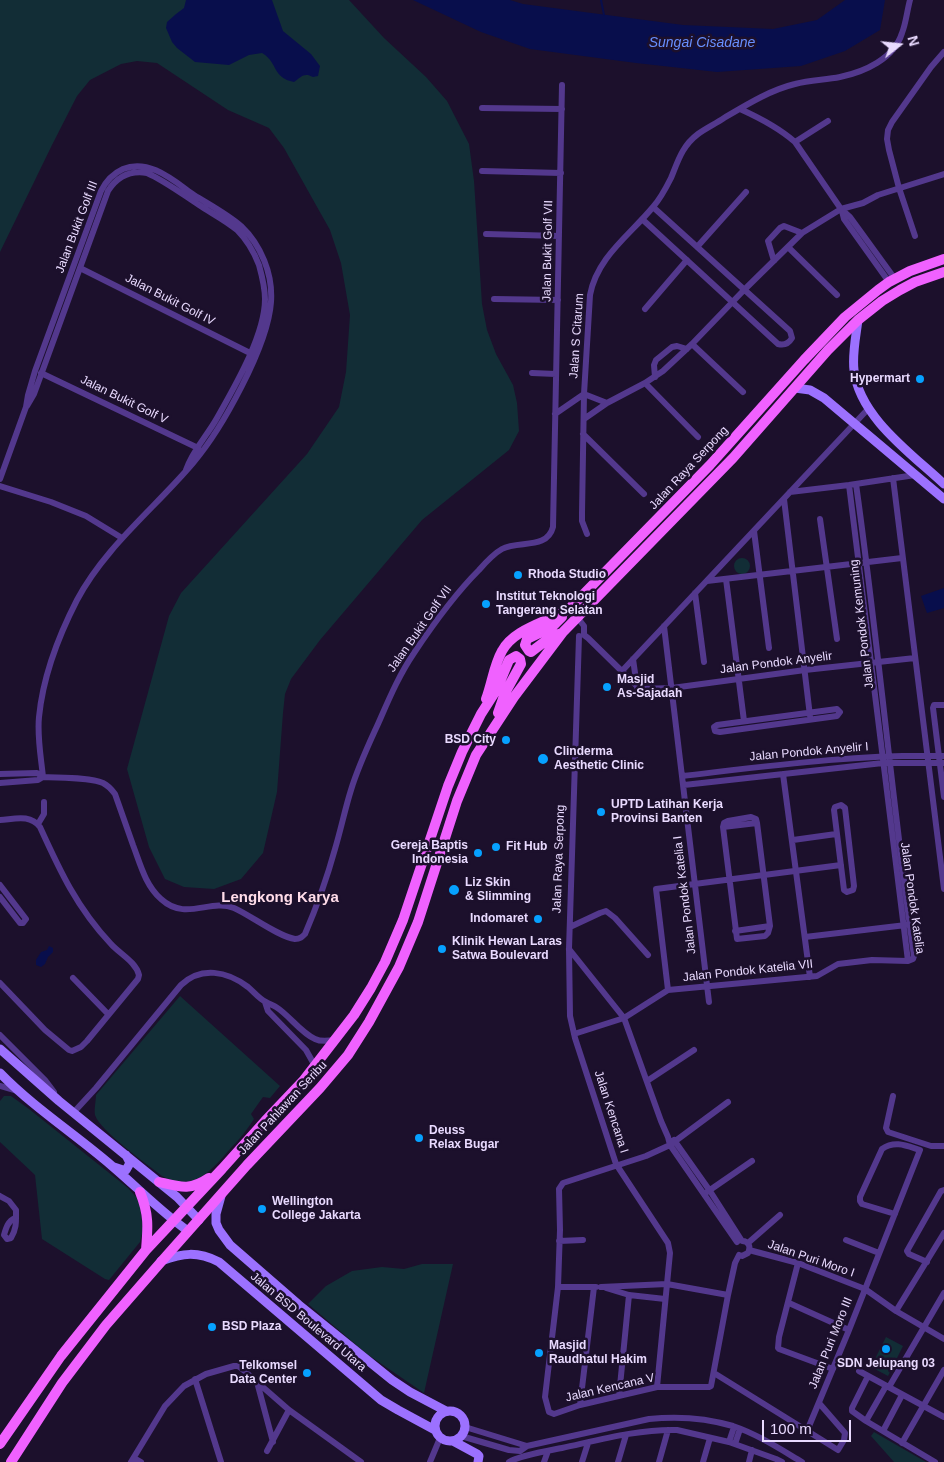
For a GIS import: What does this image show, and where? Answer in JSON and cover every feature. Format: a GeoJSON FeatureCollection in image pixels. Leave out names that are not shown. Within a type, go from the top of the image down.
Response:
{"type":"FeatureCollection","features":[{"type":"Feature","properties":{"kind":"main road","name":"Jalan Raya Serpong"},"geometry":{"type":"LineString","coordinates":[[481,714],[497,663],[507,643],[522,631],[555,617],[570,608],[710,466],[845,317],[892,281],[910,271],[944,259]]}},
{"type":"Feature","properties":{"kind":"main road","name":"Jalan Raya Serpong"},"geometry":{"type":"LineString","coordinates":[[495,724],[564,630],[733,458],[828,350],[858,320],[882,300],[915,282],[944,272]]}},
{"type":"Feature","properties":{"kind":"main road"},"geometry":{"type":"LineString","coordinates":[[564,630],[552,636],[531,652],[527,650],[525,640],[552,627],[570,608]]}},
{"type":"Feature","properties":{"kind":"main road"},"geometry":{"type":"LineString","coordinates":[[481,714],[497,689],[509,660],[513,656],[519,657],[522,662],[505,693],[495,724]]}},
{"type":"Feature","properties":{"kind":"main road","name":"Jalan Pahlawan Seribu"},"geometry":{"type":"LineString","coordinates":[[0,1444],[61,1356],[146,1250],[303,1081],[354,1015],[385,962],[403,920],[448,786],[481,714]]}},
{"type":"Feature","properties":{"kind":"main road","name":"Jalan Pahlawan Seribu"},"geometry":{"type":"LineString","coordinates":[[11,1462],[69,1374],[106,1325],[160,1262],[348,1056],[399,967],[418,922],[457,801],[468,773],[479,749],[495,724]]}},
{"type":"Feature","properties":{"kind":"main road"},"geometry":{"type":"LineString","coordinates":[[159,1182],[184,1188],[190,1187],[199,1185],[222,1169]]}},
{"type":"Feature","properties":{"kind":"main road"},"geometry":{"type":"LineString","coordinates":[[140,1192],[146,1207],[148,1225],[146,1250]]}},
{"type":"Feature","properties":{"kind":"street","name":"Jalan S Citarum"},"geometry":{"type":"LineString","coordinates":[[587,534],[582,513],[584,394],[590,295],[592,283],[603,263],[653,207],[664,191],[684,147],[699,133],[774,91],[794,84],[859,72],[875,64],[895,47],[902,34],[910,0]]}},
{"type":"Feature","properties":{"kind":"street"},"geometry":{"type":"LineString","coordinates":[[915,236],[898,188],[887,139],[888,130],[930,67],[944,52]]}},
{"type":"Feature","properties":{"kind":"street","name":"Jalan Bukit Golf VII"},"geometry":{"type":"LineString","coordinates":[[0,774],[37,774],[43,777],[89,780],[108,786],[115,794],[145,877],[156,894],[167,904],[185,910],[230,906],[281,934],[297,939],[302,938],[309,926],[324,885],[358,769],[399,676],[454,597],[496,553],[509,546],[547,539],[551,534],[553,527],[562,85]]}},
{"type":"Feature","properties":{"kind":"street"},"geometry":{"type":"LineString","coordinates":[[482,108],[562,109]]}},
{"type":"Feature","properties":{"kind":"street"},"geometry":{"type":"LineString","coordinates":[[740,109],[774,126],[796,142],[841,210],[844,219],[892,281]]}},
{"type":"Feature","properties":{"kind":"street"},"geometry":{"type":"LineString","coordinates":[[796,142],[828,121]]}},
{"type":"Feature","properties":{"kind":"street","name":"Jalan Bukit Golf III"},"geometry":{"type":"LineString","coordinates":[[0,479],[26,407],[35,371],[104,186],[111,176],[127,168],[141,166],[155,170],[225,214],[248,234],[261,254],[268,275],[271,294],[270,315],[266,327],[255,356],[232,404],[197,458],[122,538],[96,570],[78,599],[50,664],[38,718],[38,742],[43,777]]}},
{"type":"Feature","properties":{"kind":"street"},"geometry":{"type":"LineString","coordinates":[[482,171],[561,172]]}},
{"type":"Feature","properties":{"kind":"street","name":"Jalan Bukit Golf III"},"geometry":{"type":"LineString","coordinates":[[26,407],[34,394],[111,186],[122,176],[132,172],[141,172],[152,176],[230,224],[244,238],[254,254],[263,282],[265,299],[262,319],[250,353],[216,419],[188,462],[185,472]]}},
{"type":"Feature","properties":{"kind":"street"},"geometry":{"type":"LineString","coordinates":[[584,419],[607,403],[645,383],[690,347],[802,233],[841,210],[863,203],[878,194],[944,174]]}},
{"type":"Feature","properties":{"kind":"street"},"geometry":{"type":"LineString","coordinates":[[697,247],[746,192]]}},
{"type":"Feature","properties":{"kind":"street"},"geometry":{"type":"LineString","coordinates":[[642,219],[778,344],[789,342],[792,338],[790,332],[653,207]]}},
{"type":"Feature","properties":{"kind":"street"},"geometry":{"type":"LineString","coordinates":[[774,261],[768,240],[780,228],[784,226],[802,233]]}},
{"type":"Feature","properties":{"kind":"street"},"geometry":{"type":"LineString","coordinates":[[486,234],[559,236]]}},
{"type":"Feature","properties":{"kind":"street"},"geometry":{"type":"LineString","coordinates":[[788,247],[837,295]]}},
{"type":"Feature","properties":{"kind":"street"},"geometry":{"type":"LineString","coordinates":[[645,309],[687,260]]}},
{"type":"Feature","properties":{"kind":"street","name":"Jalan Bukit Golf IV"},"geometry":{"type":"LineString","coordinates":[[80,268],[250,353]]}},
{"type":"Feature","properties":{"kind":"street"},"geometry":{"type":"LineString","coordinates":[[494,299],[558,300]]}},
{"type":"Feature","properties":{"kind":"street"},"geometry":{"type":"LineString","coordinates":[[858,320],[854,370],[859,390],[869,408],[891,436],[944,484]]}},
{"type":"Feature","properties":{"kind":"street"},"geometry":{"type":"LineString","coordinates":[[655,376],[654,365],[656,360],[672,347],[690,347],[743,392]]}},
{"type":"Feature","properties":{"kind":"street","name":"Jalan Bukit Golf V"},"geometry":{"type":"LineString","coordinates":[[41,373],[198,448]]}},
{"type":"Feature","properties":{"kind":"street"},"geometry":{"type":"LineString","coordinates":[[532,373],[556,374]]}},
{"type":"Feature","properties":{"kind":"street"},"geometry":{"type":"LineString","coordinates":[[645,383],[698,437]]}},
{"type":"Feature","properties":{"kind":"street"},"geometry":{"type":"LineString","coordinates":[[795,388],[813,391],[944,498]]}},
{"type":"Feature","properties":{"kind":"street"},"geometry":{"type":"LineString","coordinates":[[555,414],[584,394],[607,403]]}},
{"type":"Feature","properties":{"kind":"street"},"geometry":{"type":"LineString","coordinates":[[621,672],[869,408]]}},
{"type":"Feature","properties":{"kind":"street"},"geometry":{"type":"LineString","coordinates":[[583,434],[644,494]]}},
{"type":"Feature","properties":{"kind":"street"},"geometry":{"type":"LineString","coordinates":[[790,492],[915,475]]}},
{"type":"Feature","properties":{"kind":"street"},"geometry":{"type":"LineString","coordinates":[[893,478],[944,889]]}},
{"type":"Feature","properties":{"kind":"street","name":"Jalan Pondok Kemuning"},"geometry":{"type":"LineString","coordinates":[[852,484],[857,520],[859,563],[875,662]]}},
{"type":"Feature","properties":{"kind":"street"},"geometry":{"type":"LineString","coordinates":[[0,486],[51,502],[86,516],[122,538]]}},
{"type":"Feature","properties":{"kind":"street"},"geometry":{"type":"LineString","coordinates":[[776,721],[744,721],[717,724],[714,729],[720,732],[810,716],[784,499]]}},
{"type":"Feature","properties":{"kind":"street"},"geometry":{"type":"LineString","coordinates":[[820,519],[837,639]]}},
{"type":"Feature","properties":{"kind":"street","name":"Jalan Pondok Kemuning"},"geometry":{"type":"LineString","coordinates":[[857,520],[867,562],[875,662],[886,759]]}},
{"type":"Feature","properties":{"kind":"street"},"geometry":{"type":"LineString","coordinates":[[754,531],[769,648]]}},
{"type":"Feature","properties":{"kind":"street"},"geometry":{"type":"LineString","coordinates":[[707,581],[902,558]]}},
{"type":"Feature","properties":{"kind":"street"},"geometry":{"type":"LineString","coordinates":[[726,579],[744,721]]}},
{"type":"Feature","properties":{"kind":"street"},"geometry":{"type":"LineString","coordinates":[[695,593],[704,662]]}},
{"type":"Feature","properties":{"kind":"street"},"geometry":{"type":"LineString","coordinates":[[576,617],[584,626],[583,634]]}},
{"type":"Feature","properties":{"kind":"street","name":"Jalan Pondok Katelia I"},"geometry":{"type":"LineString","coordinates":[[664,626],[709,1002]]}},
{"type":"Feature","properties":{"kind":"street"},"geometry":{"type":"LineString","coordinates":[[564,630],[575,636],[583,634]]}},
{"type":"Feature","properties":{"kind":"street"},"geometry":{"type":"LineString","coordinates":[[583,634],[639,690]]}},
{"type":"Feature","properties":{"kind":"street","name":"Jalan Raya Serpong"},"geometry":{"type":"LineString","coordinates":[[569,949],[583,634]]}},
{"type":"Feature","properties":{"kind":"street","name":"Jalan Pondok Anyelir"},"geometry":{"type":"LineString","coordinates":[[639,690],[672,688],[805,670],[915,658]]}},
{"type":"Feature","properties":{"kind":"street"},"geometry":{"type":"LineString","coordinates":[[633,659],[639,690]]}},
{"type":"Feature","properties":{"kind":"street"},"geometry":{"type":"LineString","coordinates":[[944,704],[934,705],[933,708],[942,759],[944,797]]}},
{"type":"Feature","properties":{"kind":"street","name":"Jalan Pondok Anyelir I"},"geometry":{"type":"LineString","coordinates":[[684,785],[783,774],[886,759]]}},
{"type":"Feature","properties":{"kind":"street","name":"Jalan Pondok Anyelir I"},"geometry":{"type":"LineString","coordinates":[[682,776],[781,765],[886,759],[942,759]]}},
{"type":"Feature","properties":{"kind":"street","name":"Jalan Pondok Katelia"},"geometry":{"type":"LineString","coordinates":[[886,759],[907,925],[914,958],[908,961]]}},
{"type":"Feature","properties":{"kind":"street"},"geometry":{"type":"LineString","coordinates":[[783,774],[810,977]]}},
{"type":"Feature","properties":{"kind":"street","name":"Jalan Bukit Golf VII"},"geometry":{"type":"LineString","coordinates":[[0,783],[38,780],[43,777]]}},
{"type":"Feature","properties":{"kind":"street"},"geometry":{"type":"LineString","coordinates":[[38,824],[44,814],[44,802]]}},
{"type":"Feature","properties":{"kind":"street"},"geometry":{"type":"LineString","coordinates":[[843,805],[845,808],[854,886],[848,892],[844,890],[836,834],[834,810],[835,807],[843,805]]}},
{"type":"Feature","properties":{"kind":"street"},"geometry":{"type":"LineString","coordinates":[[0,820],[29,818],[38,824],[63,877],[80,906],[112,945],[134,965],[138,972],[138,979],[81,1047],[71,1051],[45,1030],[0,984]]}},
{"type":"Feature","properties":{"kind":"street"},"geometry":{"type":"LineString","coordinates":[[757,823],[764,875],[770,926],[767,935],[737,940],[723,827],[757,823]]}},
{"type":"Feature","properties":{"kind":"street"},"geometry":{"type":"LineString","coordinates":[[793,840],[836,834]]}},
{"type":"Feature","properties":{"kind":"street"},"geometry":{"type":"LineString","coordinates":[[695,883],[841,865]]}},
{"type":"Feature","properties":{"kind":"street","name":"Jalan Pondok Katelia VII"},"geometry":{"type":"LineString","coordinates":[[695,883],[656,889],[668,990],[810,977],[822,974],[833,966],[856,961],[908,961]]}},
{"type":"Feature","properties":{"kind":"street"},"geometry":{"type":"LineString","coordinates":[[0,885],[26,919],[23,923],[20,923],[0,896]]}},
{"type":"Feature","properties":{"kind":"street"},"geometry":{"type":"LineString","coordinates":[[570,927],[606,911],[615,918],[648,955]]}},
{"type":"Feature","properties":{"kind":"street"},"geometry":{"type":"LineString","coordinates":[[805,937],[907,925]]}},
{"type":"Feature","properties":{"kind":"street"},"geometry":{"type":"LineString","coordinates":[[569,949],[624,1018],[668,1137],[749,1250],[745,1255],[737,1256]]}},
{"type":"Feature","properties":{"kind":"street","name":"Jalan Kencana I"},"geometry":{"type":"LineString","coordinates":[[569,949],[570,1016],[574,1034],[616,1164],[668,1243],[670,1253],[657,1387]]}},
{"type":"Feature","properties":{"kind":"street"},"geometry":{"type":"LineString","coordinates":[[74,1112],[188,978],[208,973],[229,976],[240,981],[265,1002],[276,1007],[314,1039],[322,1041],[334,1040]]}},
{"type":"Feature","properties":{"kind":"street"},"geometry":{"type":"LineString","coordinates":[[73,978],[108,1014]]}},
{"type":"Feature","properties":{"kind":"street"},"geometry":{"type":"LineString","coordinates":[[574,1034],[624,1018],[668,990]]}},
{"type":"Feature","properties":{"kind":"street"},"geometry":{"type":"LineString","coordinates":[[265,1002],[268,1011],[306,1050],[315,1066]]}},
{"type":"Feature","properties":{"kind":"street"},"geometry":{"type":"LineString","coordinates":[[0,1035],[45,1080],[59,1101]]}},
{"type":"Feature","properties":{"kind":"street"},"geometry":{"type":"LineString","coordinates":[[0,1049],[59,1101],[187,1206],[199,1220]]}},
{"type":"Feature","properties":{"kind":"street"},"geometry":{"type":"LineString","coordinates":[[646,1081],[694,1050]]}},
{"type":"Feature","properties":{"kind":"street"},"geometry":{"type":"LineString","coordinates":[[0,1073],[18,1091],[112,1166],[140,1192],[188,1231]]}},
{"type":"Feature","properties":{"kind":"street"},"geometry":{"type":"LineString","coordinates":[[0,1087],[18,1091]]}},
{"type":"Feature","properties":{"kind":"street"},"geometry":{"type":"LineString","coordinates":[[893,1096],[886,1128],[888,1132],[931,1146],[944,1146]]}},
{"type":"Feature","properties":{"kind":"street"},"geometry":{"type":"LineString","coordinates":[[616,1164],[646,1156],[673,1143],[728,1102]]}},
{"type":"Feature","properties":{"kind":"street","name":"Jalan Puri Moro III"},"geometry":{"type":"LineString","coordinates":[[807,1431],[849,1330],[864,1291],[895,1214],[920,1150],[900,1143],[886,1146],[882,1149],[860,1197],[862,1204],[895,1214]]}},
{"type":"Feature","properties":{"kind":"street"},"geometry":{"type":"LineString","coordinates":[[112,1166],[126,1170],[130,1162],[124,1153]]}},
{"type":"Feature","properties":{"kind":"street"},"geometry":{"type":"LineString","coordinates":[[707,1193],[752,1161]]}},
{"type":"Feature","properties":{"kind":"street","name":"Jalan Kencana V"},"geometry":{"type":"LineString","coordinates":[[616,1164],[563,1184],[559,1189],[558,1287],[545,1397],[546,1406],[549,1412],[554,1414],[580,1405],[657,1387],[709,1387],[714,1373]]}},
{"type":"Feature","properties":{"kind":"street"},"geometry":{"type":"LineString","coordinates":[[927,1262],[909,1254],[907,1251],[941,1191],[944,1190]]}},
{"type":"Feature","properties":{"kind":"street"},"geometry":{"type":"LineString","coordinates":[[0,1196],[9,1201],[14,1207],[15,1218]]}},
{"type":"Feature","properties":{"kind":"street","name":"Jalan BSD Boulevard Utara"},"geometry":{"type":"LineString","coordinates":[[221,1196],[216,1214],[216,1222],[219,1230],[230,1245],[299,1305],[392,1380],[446,1411]]}},
{"type":"Feature","properties":{"kind":"street"},"geometry":{"type":"LineString","coordinates":[[780,1216],[742,1242],[735,1249],[737,1256],[714,1373],[838,1450],[844,1440],[845,1433],[819,1403]]}},
{"type":"Feature","properties":{"kind":"street"},"geometry":{"type":"LineString","coordinates":[[896,1311],[944,1233]]}},
{"type":"Feature","properties":{"kind":"street"},"geometry":{"type":"LineString","coordinates":[[559,1241],[582,1240]]}},
{"type":"Feature","properties":{"kind":"street"},"geometry":{"type":"LineString","coordinates":[[846,1240],[879,1253]]}},
{"type":"Feature","properties":{"kind":"street","name":"Jalan Puri Moro I"},"geometry":{"type":"LineString","coordinates":[[749,1250],[798,1263],[864,1291],[944,1339]]}},
{"type":"Feature","properties":{"kind":"street","name":"Jalan BSD Boulevard Utara"},"geometry":{"type":"LineString","coordinates":[[160,1262],[175,1256],[190,1254],[208,1256],[219,1262],[381,1400],[438,1434]]}},
{"type":"Feature","properties":{"kind":"street"},"geometry":{"type":"LineString","coordinates":[[798,1263],[779,1336],[778,1348],[833,1369]]}},
{"type":"Feature","properties":{"kind":"street"},"geometry":{"type":"LineString","coordinates":[[558,1287],[667,1284],[728,1295]]}},
{"type":"Feature","properties":{"kind":"street"},"geometry":{"type":"LineString","coordinates":[[598,1287],[629,1295],[665,1299]]}},
{"type":"Feature","properties":{"kind":"street"},"geometry":{"type":"LineString","coordinates":[[580,1405],[598,1287]]}},
{"type":"Feature","properties":{"kind":"street"},"geometry":{"type":"LineString","coordinates":[[866,1421],[944,1293]]}},
{"type":"Feature","properties":{"kind":"street"},"geometry":{"type":"LineString","coordinates":[[618,1396],[629,1295]]}},
{"type":"Feature","properties":{"kind":"street"},"geometry":{"type":"LineString","coordinates":[[789,1303],[849,1330]]}},
{"type":"Feature","properties":{"kind":"street"},"geometry":{"type":"LineString","coordinates":[[141,1462],[132,1460],[165,1406],[184,1386],[206,1374],[236,1366],[241,1368],[288,1410],[361,1462]]}},
{"type":"Feature","properties":{"kind":"street"},"geometry":{"type":"LineString","coordinates":[[902,1443],[944,1370]]}},
{"type":"Feature","properties":{"kind":"street"},"geometry":{"type":"LineString","coordinates":[[858,1372],[888,1386],[944,1418]]}},
{"type":"Feature","properties":{"kind":"street"},"geometry":{"type":"LineString","coordinates":[[868,1376],[849,1407],[859,1417],[935,1462]]}},
{"type":"Feature","properties":{"kind":"street"},"geometry":{"type":"LineString","coordinates":[[195,1379],[221,1462]]}},
{"type":"Feature","properties":{"kind":"street"},"geometry":{"type":"LineString","coordinates":[[257,1382],[272,1442]]}},
{"type":"Feature","properties":{"kind":"street"},"geometry":{"type":"LineString","coordinates":[[883,1431],[902,1394]]}},
{"type":"Feature","properties":{"kind":"street"},"geometry":{"type":"LineString","coordinates":[[267,1451],[288,1410]]}},
{"type":"Feature","properties":{"kind":"street"},"geometry":{"type":"LineString","coordinates":[[430,1462],[438,1434],[436,1420],[438,1416],[446,1411],[454,1411],[461,1415],[465,1422],[460,1434]]}},
{"type":"Feature","properties":{"kind":"street"},"geometry":{"type":"LineString","coordinates":[[460,1434],[510,1451],[520,1451],[527,1446],[649,1419],[668,1417],[708,1420],[737,1428],[769,1443],[802,1462]]}},
{"type":"Feature","properties":{"kind":"street"},"geometry":{"type":"LineString","coordinates":[[732,1443],[737,1428]]}},
{"type":"Feature","properties":{"kind":"street"},"geometry":{"type":"LineString","coordinates":[[509,1462],[588,1442],[657,1430],[677,1430],[732,1443],[782,1462]]}},
{"type":"Feature","properties":{"kind":"street"},"geometry":{"type":"LineString","coordinates":[[659,1462],[668,1430]]}},
{"type":"Feature","properties":{"kind":"street"},"geometry":{"type":"LineString","coordinates":[[438,1434],[444,1440],[460,1434],[496,1436],[527,1446]]}},
{"type":"Feature","properties":{"kind":"street"},"geometry":{"type":"LineString","coordinates":[[460,1434],[479,1456],[478,1462]]}},
{"type":"Feature","properties":{"kind":"street"},"geometry":{"type":"LineString","coordinates":[[618,1462],[626,1435]]}},
{"type":"Feature","properties":{"kind":"street"},"geometry":{"type":"LineString","coordinates":[[493,1446],[496,1436]]}},
{"type":"Feature","properties":{"kind":"street"},"geometry":{"type":"LineString","coordinates":[[703,1462],[710,1438]]}},
{"type":"Feature","properties":{"kind":"street"},"geometry":{"type":"LineString","coordinates":[[582,1462],[588,1442]]}},
{"type":"Feature","properties":{"kind":"street"},"geometry":{"type":"LineString","coordinates":[[749,1462],[752,1450]]}},
{"type":"Feature","properties":{"kind":"street"},"geometry":{"type":"LineString","coordinates":[[544,1462],[548,1451]]}},
{"type":"Feature","properties":{"kind":"shaded area"},"geometry":{"type":"Polygon","coordinates":[[[0,0],[349,0],[384,38],[426,77],[447,101],[469,144],[474,181],[482,304],[487,330],[496,354],[513,385],[517,403],[519,431],[509,450],[422,520],[320,640],[291,679],[285,694],[277,792],[263,853],[241,879],[214,889],[184,887],[165,879],[149,847],[127,769],[169,616],[181,593],[307,454],[339,407],[346,372],[350,315],[341,263],[330,230],[284,148],[269,128],[228,110],[157,63],[137,61],[121,64],[90,80],[77,96],[0,252],[0,0]]]}},
{"type":"Feature","properties":{"kind":"shaded area"},"geometry":{"type":"Polygon","coordinates":[[[742,558],[750,566],[742,574],[734,566],[742,558]]]}},
{"type":"Feature","properties":{"kind":"shaded area"},"geometry":{"type":"Polygon","coordinates":[[[180,996],[280,1086],[270,1098],[263,1097],[251,1114],[254,1119],[249,1127],[216,1165],[200,1177],[192,1181],[183,1182],[173,1181],[162,1176],[105,1130],[95,1115],[96,1095],[180,996]]]}},
{"type":"Feature","properties":{"kind":"shaded area"},"geometry":{"type":"Polygon","coordinates":[[[4,1096],[11,1096],[29,1109],[128,1188],[137,1198],[140,1205],[143,1230],[140,1242],[109,1280],[42,1239],[35,1175],[0,1142],[0,1101],[4,1096]]]}},
{"type":"Feature","properties":{"kind":"shaded area"},"geometry":{"type":"Polygon","coordinates":[[[422,1264],[453,1264],[424,1393],[367,1354],[308,1304],[326,1286],[352,1271],[382,1267],[404,1269],[422,1264]]]}},
{"type":"Feature","properties":{"kind":"shaded area"},"geometry":{"type":"Polygon","coordinates":[[[886,1337],[903,1346],[888,1376],[871,1367],[886,1337]]]}},
{"type":"Feature","properties":{"kind":"shaded area"},"geometry":{"type":"Polygon","coordinates":[[[874,1432],[926,1462],[894,1462],[871,1436],[874,1432]]]}},
{"type":"Feature","properties":{"kind":"water"},"geometry":{"type":"Polygon","coordinates":[[[186,0],[272,0],[283,31],[311,54],[320,66],[318,76],[305,75],[294,82],[287,80],[278,73],[271,61],[262,53],[249,55],[229,65],[195,62],[177,48],[166,28],[167,22],[184,8],[186,0]]]}},
{"type":"Feature","properties":{"kind":"water","name":"Sungai Cisadane"},"geometry":{"type":"Polygon","coordinates":[[[413,0],[510,0],[523,4],[683,25],[773,29],[817,20],[845,0],[885,0],[880,30],[845,51],[801,66],[717,72],[530,49],[481,32],[413,0]]]}},
{"type":"Feature","properties":{"kind":"water"},"geometry":{"type":"Polygon","coordinates":[[[944,588],[944,608],[927,613],[921,596],[944,588]]]}},
{"type":"Feature","properties":{"kind":"water"},"geometry":{"type":"Polygon","coordinates":[[[49,946],[53,948],[53,952],[45,964],[41,967],[36,965],[36,960],[41,952],[47,950],[49,946]]]}},
{"type":"Feature","properties":{"kind":"waterway"},"geometry":{"type":"LineString","coordinates":[[601,0],[604,15]]}},
{"type":"Feature","properties":{"kind":"place","name":"Hypermart"},"geometry":{"type":"Point","coordinates":[920,379]}},
{"type":"Feature","properties":{"kind":"place","name":"Rhoda Studio"},"geometry":{"type":"Point","coordinates":[518,575]}},
{"type":"Feature","properties":{"kind":"place","name":"Institut Teknologi Tangerang Selatan"},"geometry":{"type":"Point","coordinates":[486,604]}},
{"type":"Feature","properties":{"kind":"place","name":"Masjid As-Sajadah"},"geometry":{"type":"Point","coordinates":[607,687]}},
{"type":"Feature","properties":{"kind":"place","name":"BSD City"},"geometry":{"type":"Point","coordinates":[506,740]}},
{"type":"Feature","properties":{"kind":"place","name":"Clinderma Aesthetic Clinic"},"geometry":{"type":"Point","coordinates":[543,759]}},
{"type":"Feature","properties":{"kind":"place","name":"UPTD Latihan Kerja Provinsi Banten"},"geometry":{"type":"Point","coordinates":[601,812]}},
{"type":"Feature","properties":{"kind":"place","name":"Fit Hub"},"geometry":{"type":"Point","coordinates":[496,847]}},
{"type":"Feature","properties":{"kind":"place","name":"Gereja Baptis Indonesia"},"geometry":{"type":"Point","coordinates":[478,853]}},
{"type":"Feature","properties":{"kind":"place","name":"Liz Skin & Slimming"},"geometry":{"type":"Point","coordinates":[454,890]}},
{"type":"Feature","properties":{"kind":"place","name":"Indomaret"},"geometry":{"type":"Point","coordinates":[538,919]}},
{"type":"Feature","properties":{"kind":"place","name":"Klinik Hewan Laras Satwa Boulevard"},"geometry":{"type":"Point","coordinates":[442,949]}},
{"type":"Feature","properties":{"kind":"place","name":"Deuss Relax Bugar"},"geometry":{"type":"Point","coordinates":[419,1138]}},
{"type":"Feature","properties":{"kind":"place","name":"Wellington College Jakarta"},"geometry":{"type":"Point","coordinates":[262,1209]}},
{"type":"Feature","properties":{"kind":"place","name":"BSD Plaza"},"geometry":{"type":"Point","coordinates":[212,1327]}},
{"type":"Feature","properties":{"kind":"place","name":"SDN Jelupang 03"},"geometry":{"type":"Point","coordinates":[886,1349]}},
{"type":"Feature","properties":{"kind":"place","name":"Masjid Raudhatul Hakim"},"geometry":{"type":"Point","coordinates":[539,1353]}},
{"type":"Feature","properties":{"kind":"place","name":"Telkomsel Data Center"},"geometry":{"type":"Point","coordinates":[307,1373]}},
{"type":"Feature","properties":{"kind":"district","name":"Lengkong Karya"},"geometry":{"type":"Point","coordinates":[280,898]}}]}
